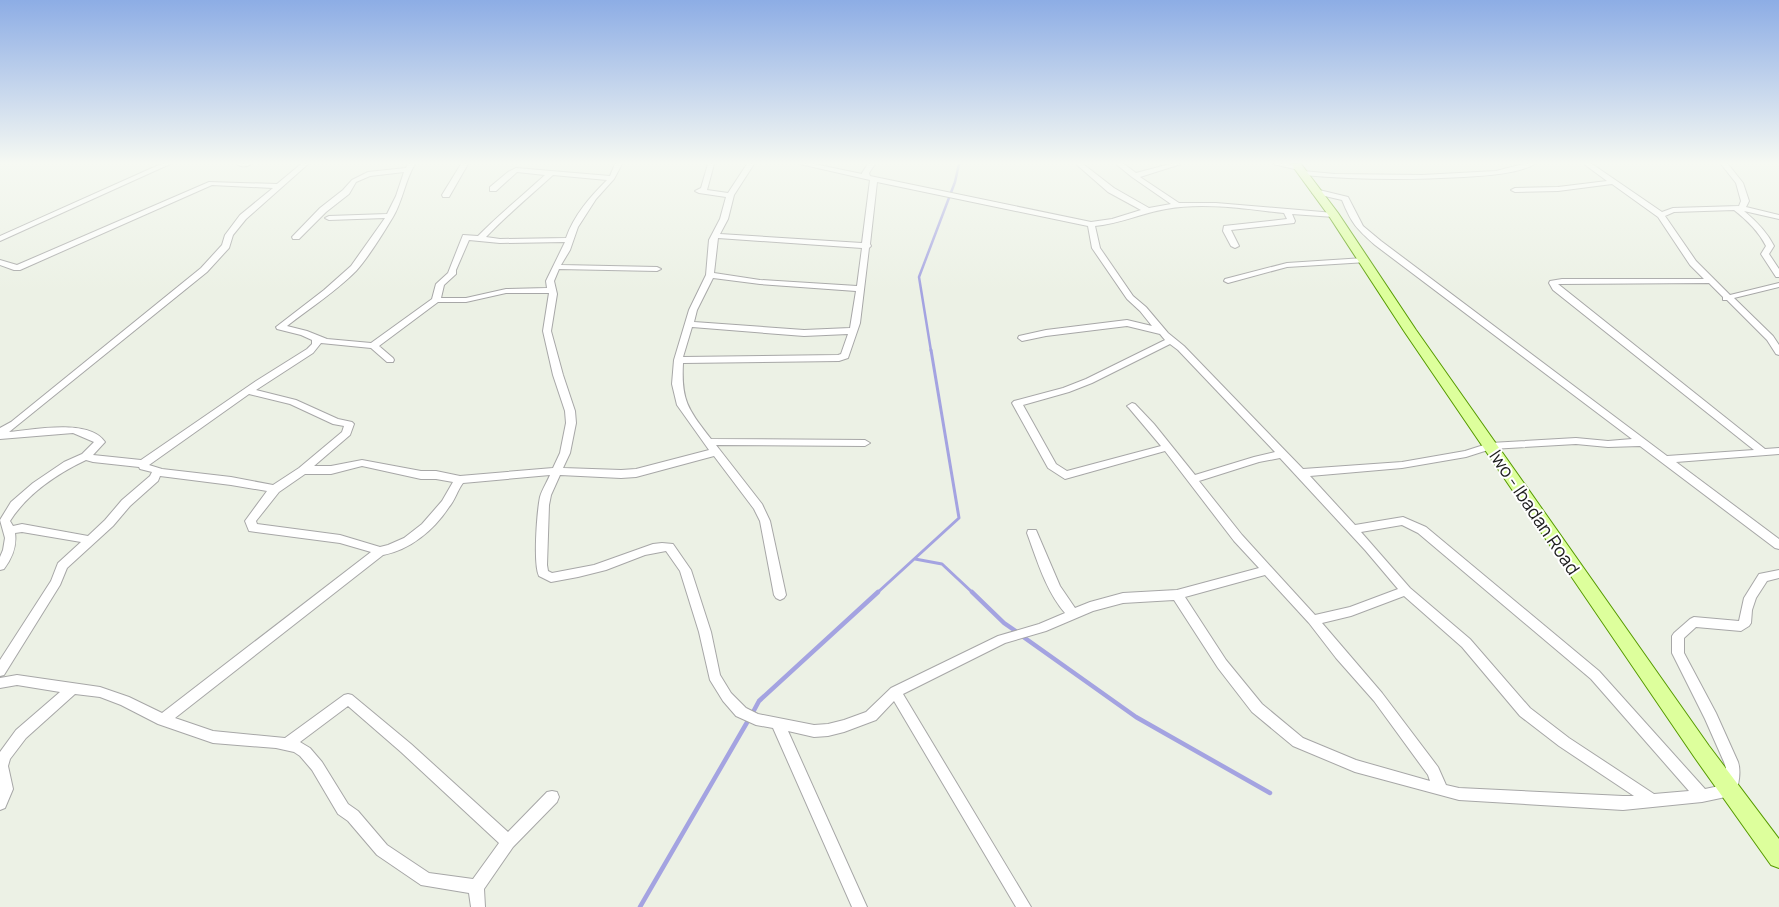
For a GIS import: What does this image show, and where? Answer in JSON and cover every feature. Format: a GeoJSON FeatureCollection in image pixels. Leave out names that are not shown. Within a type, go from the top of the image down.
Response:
{"type":"FeatureCollection","features":[{"type":"Feature","properties":{"kind":"main road","name":"Iwo - Ibadan Road"},"geometry":{"type":"LineString","coordinates":[[1327,206],[1490,446],[1730,790],[1779,856]]}},
{"type":"Feature","properties":{"kind":"street"},"geometry":{"type":"LineString","coordinates":[[0,239],[70,206]]}},
{"type":"Feature","properties":{"kind":"street"},"geometry":{"type":"LineString","coordinates":[[0,262],[18,268],[158,206]]}},
{"type":"Feature","properties":{"kind":"street"},"geometry":{"type":"LineString","coordinates":[[0,434],[204,270],[226,246],[232,229],[255,206]]}},
{"type":"Feature","properties":{"kind":"street"},"geometry":{"type":"LineString","coordinates":[[296,237],[328,206]]}},
{"type":"Feature","properties":{"kind":"street"},"geometry":{"type":"LineString","coordinates":[[390,360],[373,346],[326,342],[317,340],[306,333],[280,327],[327,292],[354,268],[395,206]]}},
{"type":"Feature","properties":{"kind":"street"},"geometry":{"type":"LineString","coordinates":[[480,239],[502,216],[515,206]]}},
{"type":"Feature","properties":{"kind":"street"},"geometry":{"type":"LineString","coordinates":[[588,206],[574,228],[566,250],[550,281],[553,290],[547,330],[558,375],[570,411],[571,423],[559,471],[546,495],[541,565],[546,576],[551,578],[595,569],[656,548],[669,547],[685,570],[705,632],[714,676],[727,697],[740,712],[756,719],[814,731],[844,726],[871,716],[895,692],[1002,639],[1042,628],[1104,602],[1123,598],[1177,595],[1268,570]]}},
{"type":"Feature","properties":{"kind":"street"},"geometry":{"type":"LineString","coordinates":[[727,206],[724,219],[715,236],[710,275],[688,324],[678,360],[677,384],[682,405],[708,442],[744,486],[765,522],[780,595]]}},
{"type":"Feature","properties":{"kind":"street"},"geometry":{"type":"LineString","coordinates":[[678,360],[839,358],[845,356],[856,323],[862,266],[867,246],[869,206]]}},
{"type":"Feature","properties":{"kind":"street"},"geometry":{"type":"LineString","coordinates":[[1008,206],[1091,224],[1117,221],[1146,210],[1170,206]]}},
{"type":"Feature","properties":{"kind":"street"},"geometry":{"type":"LineString","coordinates":[[1140,206],[1146,210]]}},
{"type":"Feature","properties":{"kind":"street"},"geometry":{"type":"LineString","coordinates":[[1199,206],[1334,216]]}},
{"type":"Feature","properties":{"kind":"street"},"geometry":{"type":"LineString","coordinates":[[1349,206],[1360,228],[1378,243],[1773,536],[1779,545]]}},
{"type":"Feature","properties":{"kind":"street"},"geometry":{"type":"LineString","coordinates":[[1650,206],[1661,214],[1683,250],[1708,281],[1770,338],[1779,352]]}},
{"type":"Feature","properties":{"kind":"street"},"geometry":{"type":"LineString","coordinates":[[1661,214],[1672,210],[1740,208],[1779,216]]}},
{"type":"Feature","properties":{"kind":"street"},"geometry":{"type":"LineString","coordinates":[[1740,208],[1768,240],[1770,246],[1765,254],[1779,275]]}},
{"type":"Feature","properties":{"kind":"street"},"geometry":{"type":"LineString","coordinates":[[1235,246],[1227,228],[1291,221],[1287,212]]}},
{"type":"Feature","properties":{"kind":"street"},"geometry":{"type":"LineString","coordinates":[[329,218],[390,216]]}},
{"type":"Feature","properties":{"kind":"street"},"geometry":{"type":"LineString","coordinates":[[1091,224],[1093,238],[1102,258],[1128,292],[1130,299],[1141,307],[1161,333],[1181,348],[1302,473],[1385,564],[1406,591],[1466,643],[1525,712],[1564,742],[1652,800]]}},
{"type":"Feature","properties":{"kind":"street"},"geometry":{"type":"LineString","coordinates":[[715,236],[867,246]]}},
{"type":"Feature","properties":{"kind":"street"},"geometry":{"type":"LineString","coordinates":[[436,300],[440,284],[452,274],[466,237],[500,241],[569,240]]}},
{"type":"Feature","properties":{"kind":"street"},"geometry":{"type":"LineString","coordinates":[[1228,281],[1287,265],[1364,260]]}},
{"type":"Feature","properties":{"kind":"street"},"geometry":{"type":"LineString","coordinates":[[556,267],[657,269]]}},
{"type":"Feature","properties":{"kind":"street"},"geometry":{"type":"LineString","coordinates":[[710,275],[760,282],[860,289]]}},
{"type":"Feature","properties":{"kind":"street"},"geometry":{"type":"LineString","coordinates":[[1708,281],[1562,281],[1553,283],[1556,288],[1597,322],[1764,453]]}},
{"type":"Feature","properties":{"kind":"street"},"geometry":{"type":"LineString","coordinates":[[1726,298],[1779,285]]}},
{"type":"Feature","properties":{"kind":"street"},"geometry":{"type":"LineString","coordinates":[[373,346],[436,300],[466,300],[506,291],[553,290]]}},
{"type":"Feature","properties":{"kind":"street"},"geometry":{"type":"LineString","coordinates":[[1022,338],[1046,333],[1127,323],[1146,327],[1161,333]]}},
{"type":"Feature","properties":{"kind":"street"},"geometry":{"type":"LineString","coordinates":[[688,324],[804,333],[852,331]]}},
{"type":"Feature","properties":{"kind":"street"},"geometry":{"type":"LineString","coordinates":[[143,464],[259,383],[310,351],[316,345],[317,340]]}},
{"type":"Feature","properties":{"kind":"street"},"geometry":{"type":"LineString","coordinates":[[1168,448],[1064,475],[1052,466],[1017,403],[1066,390],[1089,381],[1170,341]]}},
{"type":"Feature","properties":{"kind":"street"},"geometry":{"type":"LineString","coordinates":[[249,391],[292,402],[336,422],[349,424],[347,433],[302,470],[275,489],[250,521],[253,528],[340,539],[380,551],[394,549],[407,542],[429,523],[446,504],[460,480]]}},
{"type":"Feature","properties":{"kind":"street"},"geometry":{"type":"LineString","coordinates":[[1132,406],[1194,479],[1238,538],[1313,620],[1378,698],[1433,771],[1441,790]]}},
{"type":"Feature","properties":{"kind":"street"},"geometry":{"type":"LineString","coordinates":[[0,434],[74,430],[97,438],[100,442],[86,456],[68,464],[37,486],[15,505],[4,521],[10,530],[8,556],[0,566]]}},
{"type":"Feature","properties":{"kind":"street"},"geometry":{"type":"LineString","coordinates":[[1302,473],[1402,465],[1466,454],[1490,446],[1576,441],[1608,444],[1644,442]]}},
{"type":"Feature","properties":{"kind":"street"},"geometry":{"type":"LineString","coordinates":[[708,442],[865,443]]}},
{"type":"Feature","properties":{"kind":"street"},"geometry":{"type":"LineString","coordinates":[[1667,459],[1779,451]]}},
{"type":"Feature","properties":{"kind":"street"},"geometry":{"type":"LineString","coordinates":[[302,470],[331,470],[362,463],[421,475],[436,474],[460,480],[559,471],[595,474],[636,473],[716,452]]}},
{"type":"Feature","properties":{"kind":"street"},"geometry":{"type":"LineString","coordinates":[[1194,479],[1258,459],[1282,454]]}},
{"type":"Feature","properties":{"kind":"street"},"geometry":{"type":"LineString","coordinates":[[86,456],[93,459],[143,464],[144,467],[158,470],[159,472],[232,481],[275,489]]}},
{"type":"Feature","properties":{"kind":"street"},"geometry":{"type":"LineString","coordinates":[[0,671],[56,582],[62,566],[154,478],[158,470]]}},
{"type":"Feature","properties":{"kind":"street"},"geometry":{"type":"LineString","coordinates":[[1352,529],[1403,521],[1422,530],[1595,675],[1702,796]]}},
{"type":"Feature","properties":{"kind":"street"},"geometry":{"type":"LineString","coordinates":[[10,530],[22,528],[90,540]]}},
{"type":"Feature","properties":{"kind":"street"},"geometry":{"type":"LineString","coordinates":[[1032,532],[1044,565],[1065,607],[1073,614]]}},
{"type":"Feature","properties":{"kind":"street"},"geometry":{"type":"LineString","coordinates":[[163,720],[380,551]]}},
{"type":"Feature","properties":{"kind":"street"},"geometry":{"type":"LineString","coordinates":[[1177,595],[1222,664],[1257,708],[1298,742],[1355,766],[1459,794],[1624,803],[1702,796],[1730,790],[1733,768],[1731,762],[1711,717],[1678,653],[1678,636],[1694,622],[1741,626],[1745,623],[1746,608],[1753,590],[1763,577],[1779,574]]}},
{"type":"Feature","properties":{"kind":"street"},"geometry":{"type":"LineString","coordinates":[[1313,620],[1351,610],[1406,591]]}},
{"type":"Feature","properties":{"kind":"street"},"geometry":{"type":"LineString","coordinates":[[0,683],[17,680],[100,692],[125,701],[163,720],[213,737],[287,744],[305,752],[317,766],[343,809],[353,816],[382,850],[426,880],[476,887]]}},
{"type":"Feature","properties":{"kind":"street"},"geometry":{"type":"LineString","coordinates":[[0,803],[6,790],[1,766],[8,750],[20,734],[74,687]]}},
{"type":"Feature","properties":{"kind":"street"},"geometry":{"type":"LineString","coordinates":[[895,692],[1024,907]]}},
{"type":"Feature","properties":{"kind":"street"},"geometry":{"type":"LineString","coordinates":[[287,744],[348,699],[406,748],[508,842]]}},
{"type":"Feature","properties":{"kind":"street"},"geometry":{"type":"LineString","coordinates":[[778,724],[860,907]]}},
{"type":"Feature","properties":{"kind":"street"},"geometry":{"type":"LineString","coordinates":[[478,907],[476,887],[508,842],[552,797]]}},
{"type":"Feature","properties":{"kind":"waterway"},"geometry":{"type":"LineString","coordinates":[[931,351],[919,277],[946,206]]}},
{"type":"Feature","properties":{"kind":"waterway"},"geometry":{"type":"LineString","coordinates":[[877,593],[959,518],[931,350]]}},
{"type":"Feature","properties":{"kind":"waterway"},"geometry":{"type":"LineString","coordinates":[[915,559],[942,564],[973,593]]}},
{"type":"Feature","properties":{"kind":"waterway"},"geometry":{"type":"LineString","coordinates":[[752,714],[759,701],[878,592]]}},
{"type":"Feature","properties":{"kind":"waterway"},"geometry":{"type":"LineString","coordinates":[[972,592],[1004,623],[1017,632]]}},
{"type":"Feature","properties":{"kind":"waterway"},"geometry":{"type":"LineString","coordinates":[[1022,636],[1136,717],[1270,793]]}},
{"type":"Feature","properties":{"kind":"waterway"},"geometry":{"type":"LineString","coordinates":[[640,907],[749,719]]}}]}
